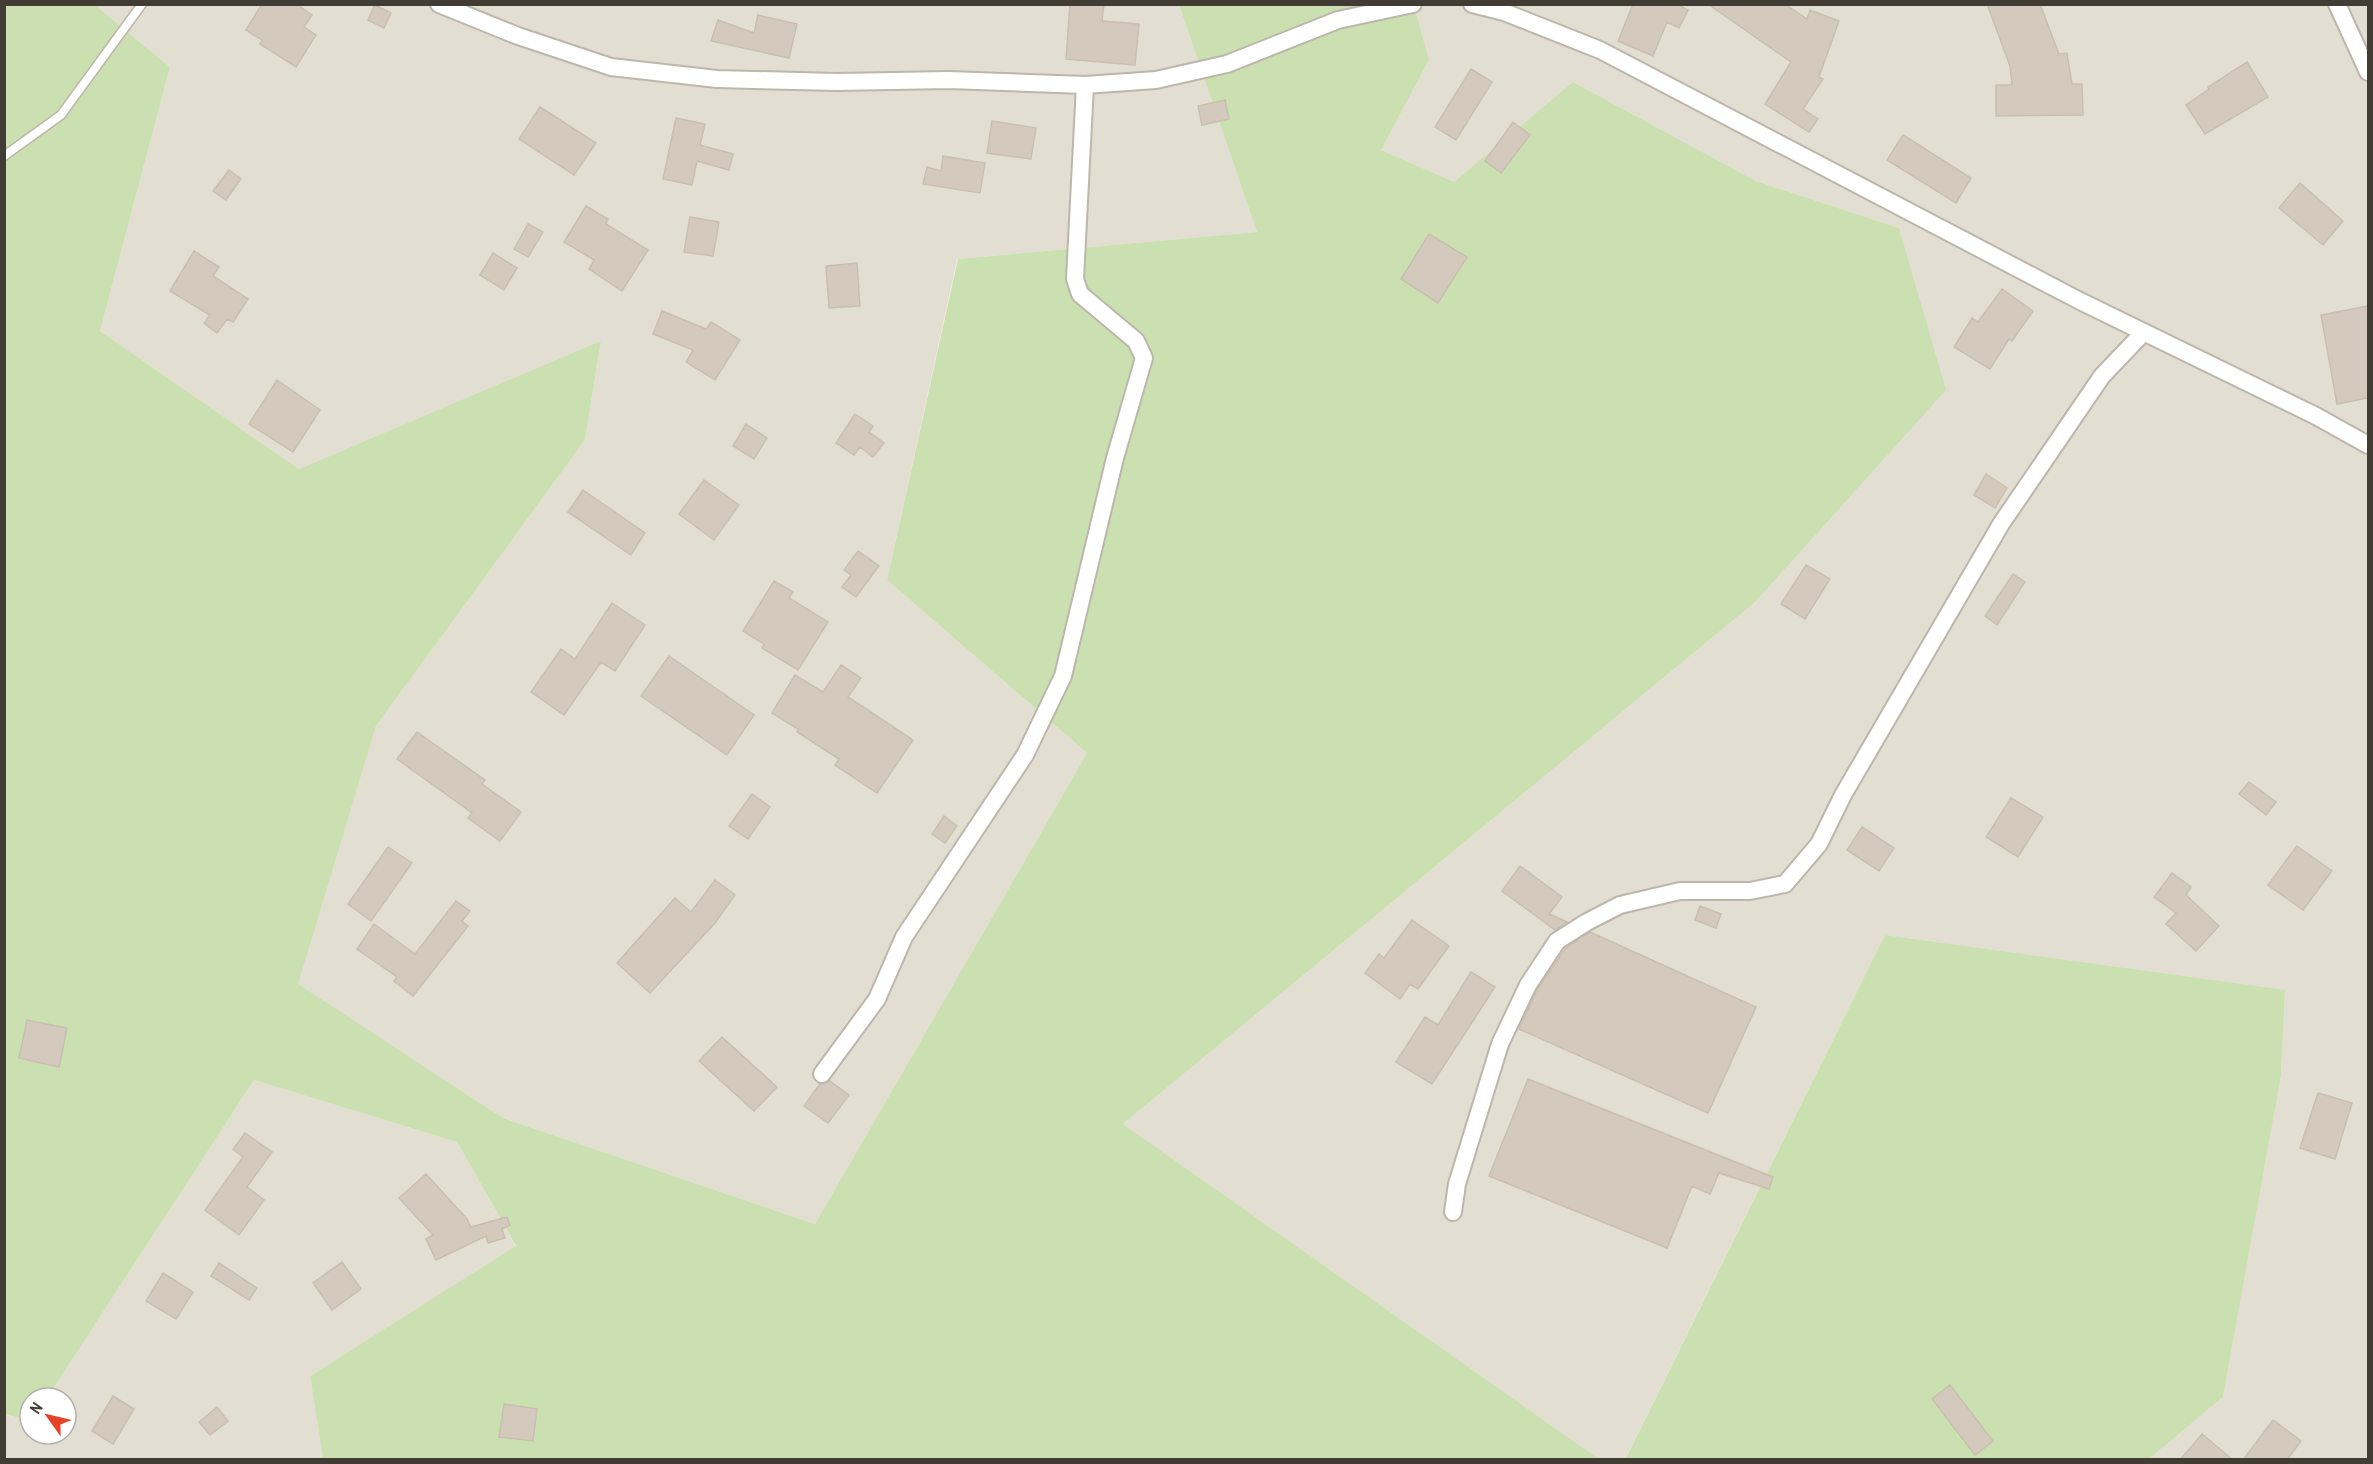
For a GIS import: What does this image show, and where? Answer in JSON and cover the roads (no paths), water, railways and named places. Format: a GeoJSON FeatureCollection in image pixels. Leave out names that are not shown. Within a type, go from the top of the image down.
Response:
{"type":"FeatureCollection","features":[{"type":"Feature","properties":{"kind":"street"},"geometry":{"type":"LineString","coordinates":[[439,4],[518,36],[611,67],[717,79],[837,82],[949,80],[1085,85],[1156,80],[1227,63],[1338,20],[1413,4]]}},
{"type":"Feature","properties":{"kind":"street"},"geometry":{"type":"LineString","coordinates":[[1472,4],[1504,12],[1599,50],[2144,332],[2316,416],[2368,445]]}},
{"type":"Feature","properties":{"kind":"street"},"geometry":{"type":"LineString","coordinates":[[2337,4],[2368,72]]}},
{"type":"Feature","properties":{"kind":"street"},"geometry":{"type":"LineString","coordinates":[[822,1074],[877,999],[904,938],[1025,755],[1063,676],[1115,458],[1144,358],[1136,341],[1080,294],[1075,279],[1085,85]]}},
{"type":"Feature","properties":{"kind":"street"},"geometry":{"type":"LineString","coordinates":[[1453,1212],[1457,1184],[1500,1044],[1528,985],[1557,941],[1620,905],[1680,891],[1750,891],[1785,884],[1819,844],[1843,795],[2001,524],[2102,376],[2144,332]]}},
{"type":"Feature","properties":{"kind":"lane"},"geometry":{"type":"LineString","coordinates":[[4,156],[61,115],[141,4]]}}]}
